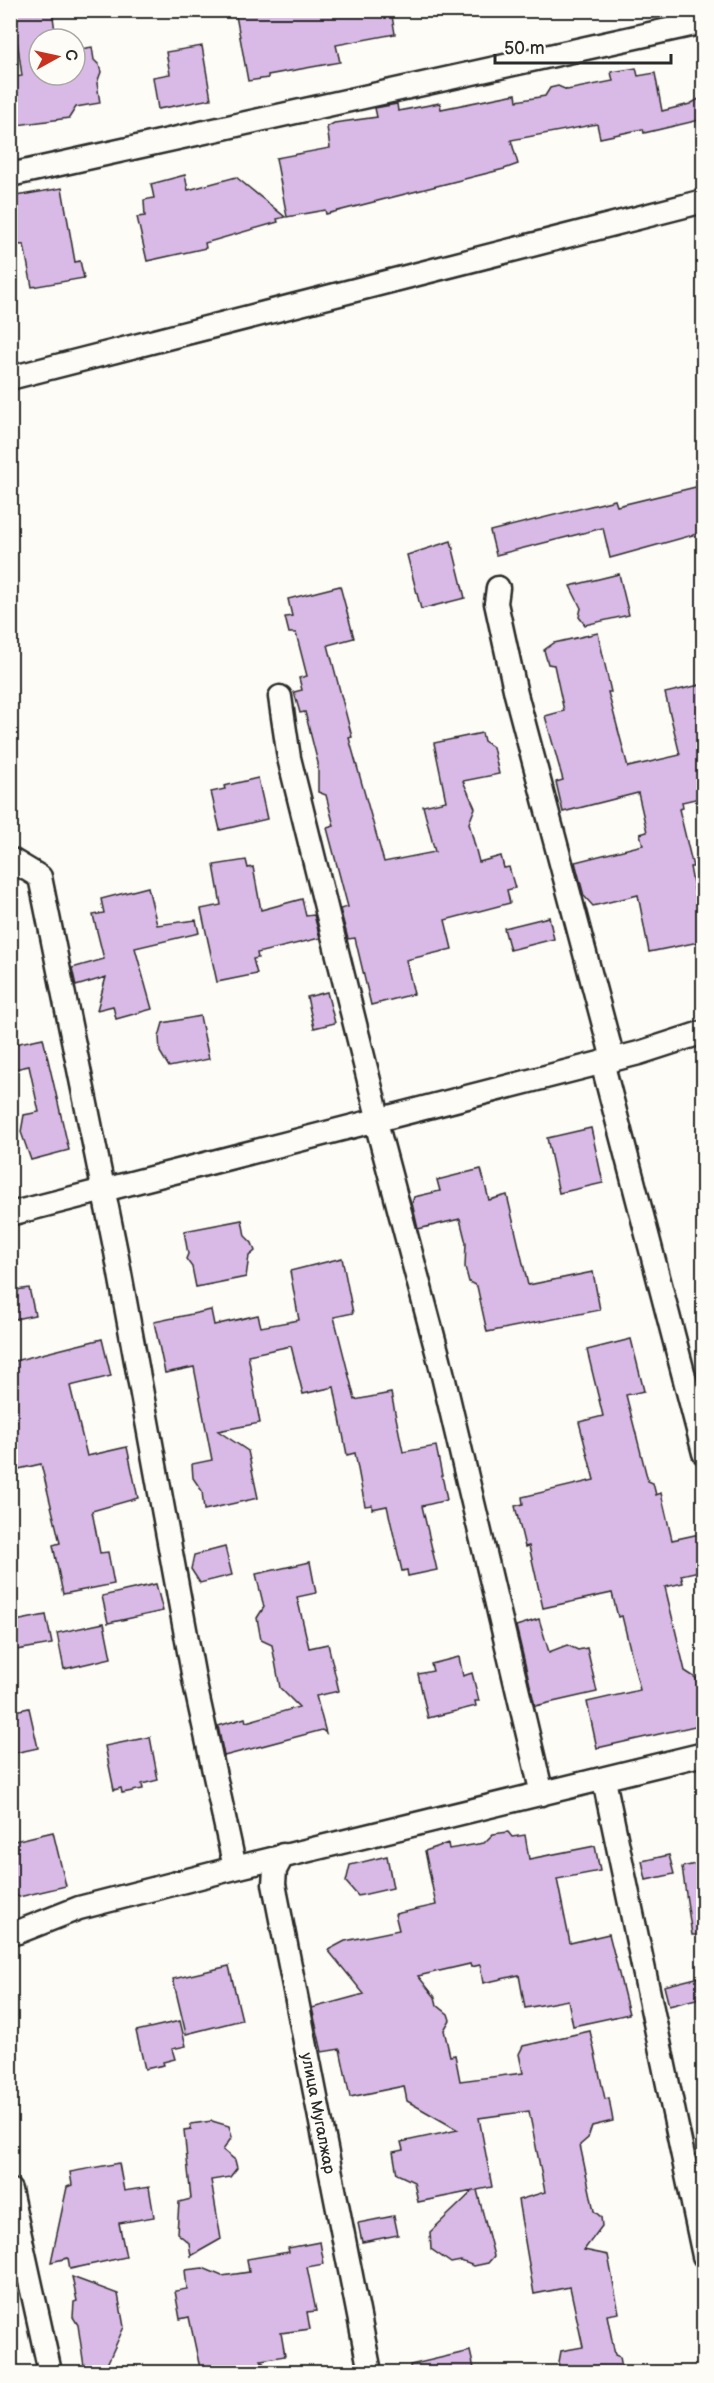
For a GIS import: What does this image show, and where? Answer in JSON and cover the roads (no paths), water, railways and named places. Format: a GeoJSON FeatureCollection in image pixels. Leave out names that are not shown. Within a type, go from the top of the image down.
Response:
{"type":"FeatureCollection","features":[{"type":"Feature","properties":{"kind":"street"},"geometry":{"type":"LineString","coordinates":[[10,175],[704,22]]}},
{"type":"Feature","properties":{"kind":"street"},"geometry":{"type":"LineString","coordinates":[[10,378],[704,201]]}},
{"type":"Feature","properties":{"kind":"street"},"geometry":{"type":"LineString","coordinates":[[498,588],[496,603],[516,694],[704,1453]]}},
{"type":"Feature","properties":{"kind":"street"},"geometry":{"type":"LineString","coordinates":[[280,697],[289,758],[439,1359],[542,1794]]}},
{"type":"Feature","properties":{"kind":"street"},"geometry":{"type":"LineString","coordinates":[[10,859],[40,877],[104,1190],[195,1684],[235,1868]]}},
{"type":"Feature","properties":{"kind":"street"},"geometry":{"type":"LineString","coordinates":[[10,1214],[378,1121],[704,1032]]}},
{"type":"Feature","properties":{"kind":"street"},"geometry":{"type":"LineString","coordinates":[[10,1933],[79,1908],[282,1855],[604,1780],[704,1754]]}},
{"type":"Feature","properties":{"kind":"street"},"geometry":{"type":"LineString","coordinates":[[604,1780],[704,2256]]}},
{"type":"Feature","properties":{"kind":"street","name":"улица Мугалжар"},"geometry":{"type":"LineString","coordinates":[[282,1855],[275,1870],[274,1884],[370,2373]]}},
{"type":"Feature","properties":{"kind":"street"},"geometry":{"type":"LineString","coordinates":[[10,2190],[50,2373]]}}]}
